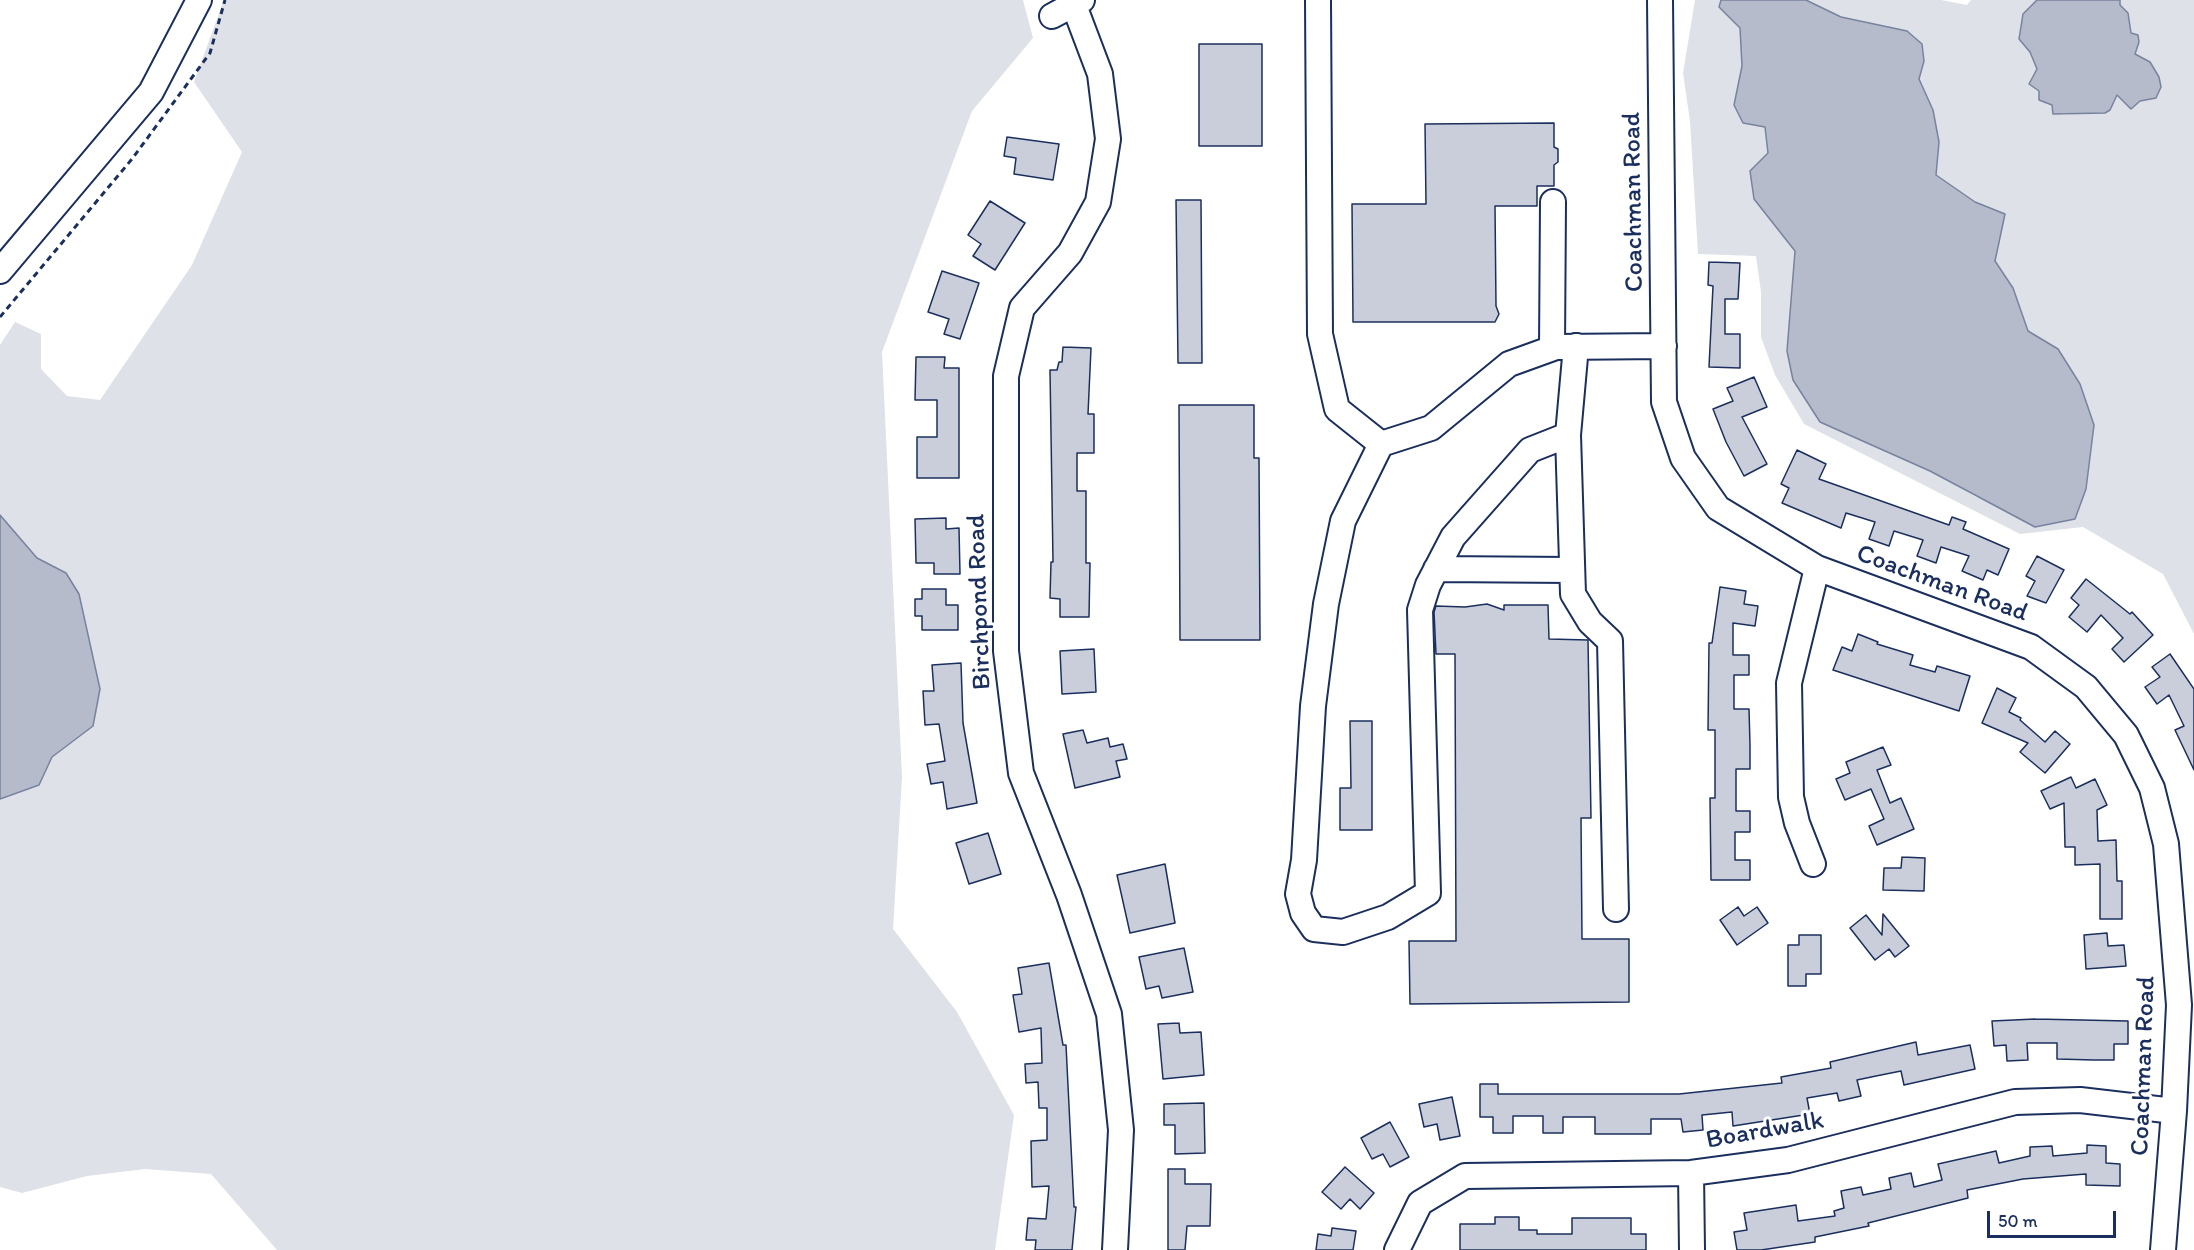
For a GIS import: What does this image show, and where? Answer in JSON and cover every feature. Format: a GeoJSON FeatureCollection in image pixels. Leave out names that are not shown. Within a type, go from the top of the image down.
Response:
{"type":"FeatureCollection","features":[{"type":"Feature","properties":{"kind":"street"},"geometry":{"type":"LineString","coordinates":[[0,271],[151,92],[199,0]]}},
{"type":"Feature","properties":{"kind":"street"},"geometry":{"type":"LineString","coordinates":[[1318,0],[1316,57],[1320,334],[1337,409],[1381,444]]}},
{"type":"Feature","properties":{"kind":"street","name":"Coachman Road"},"geometry":{"type":"LineString","coordinates":[[1660,0],[1665,402],[1683,458],[1718,508],[1817,568],[2031,647],[2086,687],[2126,735],[2152,788],[2166,844],[2179,1005],[2174,1111],[2163,1250]]}},
{"type":"Feature","properties":{"kind":"street"},"geometry":{"type":"LineString","coordinates":[[1052,16],[1076,1]]}},
{"type":"Feature","properties":{"kind":"street","name":"Birchpond Road"},"geometry":{"type":"LineString","coordinates":[[1076,1],[1100,74],[1108,139],[1098,202],[1070,253],[1022,308],[1006,376],[1006,651],[1021,773],[1069,895],[1109,1014],[1121,1130],[1115,1250]]}},
{"type":"Feature","properties":{"kind":"street"},"geometry":{"type":"LineString","coordinates":[[1553,202],[1564,347],[1573,594],[1590,622],[1610,641],[1616,909]]}},
{"type":"Feature","properties":{"kind":"street"},"geometry":{"type":"LineString","coordinates":[[1568,435],[1530,450],[1453,537],[1436,569],[1420,610],[1428,893],[1388,916],[1342,932],[1314,929],[1303,913],[1298,894],[1304,860],[1313,706],[1326,604],[1343,520],[1381,444],[1431,428],[1509,364],[1564,347],[1664,346]]}},
{"type":"Feature","properties":{"kind":"street"},"geometry":{"type":"LineString","coordinates":[[1813,864],[1797,824],[1791,797],[1789,683],[1817,568]]}},
{"type":"Feature","properties":{"kind":"street"},"geometry":{"type":"LineString","coordinates":[[1436,569],[1572,570]]}},
{"type":"Feature","properties":{"kind":"street","name":"Boardwalk"},"geometry":{"type":"LineString","coordinates":[[1397,1250],[1420,1203],[1465,1176],[1691,1173],[1788,1160],[2015,1102],[2080,1100],[2174,1111]]}},
{"type":"Feature","properties":{"kind":"street"},"geometry":{"type":"LineString","coordinates":[[1691,1173],[1692,1250]]}},
{"type":"Feature","properties":{"kind":"path"},"geometry":{"type":"LineString","coordinates":[[0,317],[132,159],[210,53],[225,0]]}},
{"type":"Feature","properties":{"kind":"shaded area"},"geometry":{"type":"Polygon","coordinates":[[[224,0],[1023,0],[1033,38],[972,111],[882,352],[902,777],[893,929],[957,1012],[1014,1115],[995,1250],[277,1250],[211,1174],[145,1169],[87,1176],[22,1193],[0,1187],[0,799],[39,785],[52,757],[93,726],[86,632],[79,594],[66,573],[37,558],[0,515],[0,345],[15,322],[41,334],[41,369],[67,396],[100,400],[192,265],[242,152],[194,82],[224,0]]]}},
{"type":"Feature","properties":{"kind":"shaded area"},"geometry":{"type":"Polygon","coordinates":[[[1695,0],[1721,0],[1719,7],[1740,28],[1742,66],[1734,105],[1743,123],[1765,127],[1768,153],[1754,199],[1795,251],[1787,351],[1793,380],[1820,422],[1930,471],[1978,498],[2058,349],[2028,331],[2013,288],[1995,261],[2005,214],[1975,202],[1936,175],[1939,142],[1933,110],[1919,79],[1924,61],[1907,31],[1841,17],[1806,0],[1941,0],[1967,5],[1971,0],[2037,0],[2023,14],[2019,38],[2030,52],[2037,69],[2039,91],[2063,115],[2110,110],[2113,99],[2141,60],[2135,54],[2139,42],[2131,33],[2128,13],[2119,5],[2120,0],[2194,0],[2194,634],[2163,574],[2083,527],[2020,534],[1804,424],[1775,375],[1761,337],[1761,292],[1756,256],[1698,254],[1690,121],[1683,73],[1695,0]]]}},
{"type":"Feature","properties":{"kind":"water"},"geometry":{"type":"Polygon","coordinates":[[[1721,0],[1806,0],[1841,17],[1907,31],[1922,44],[1924,61],[1919,79],[1933,110],[1939,142],[1936,175],[1975,202],[2005,214],[1995,261],[2013,288],[2028,331],[2058,349],[2080,384],[2094,425],[2086,489],[2075,519],[2035,527],[1930,471],[1820,422],[1793,380],[1787,351],[1795,251],[1754,199],[1750,171],[1768,153],[1765,127],[1743,123],[1734,105],[1742,66],[1740,28],[1719,7],[1721,0]]]}},
{"type":"Feature","properties":{"kind":"water"},"geometry":{"type":"Polygon","coordinates":[[[2037,0],[2120,0],[2120,5],[2128,13],[2131,33],[2138,35],[2139,42],[2135,54],[2150,62],[2159,77],[2161,87],[2156,98],[2140,101],[2131,109],[2117,95],[2110,110],[2105,113],[2053,114],[2052,105],[2039,100],[2039,91],[2029,84],[2037,69],[2030,52],[2019,39],[2023,14],[2037,0]]]}},
{"type":"Feature","properties":{"kind":"water"},"geometry":{"type":"Polygon","coordinates":[[[0,515],[37,558],[66,573],[79,594],[100,689],[93,726],[52,757],[39,785],[0,799],[0,515]]]}},
{"type":"Feature","properties":{"kind":"building"},"geometry":{"type":"Polygon","coordinates":[[[1199,44],[1262,44],[1262,146],[1199,146],[1199,44]]]}},
{"type":"Feature","properties":{"kind":"building"},"geometry":{"type":"Polygon","coordinates":[[[1554,123],[1554,147],[1558,149],[1558,162],[1554,165],[1554,186],[1537,186],[1537,206],[1495,206],[1496,306],[1499,314],[1495,322],[1353,322],[1352,204],[1426,204],[1425,124],[1554,123]]]}},
{"type":"Feature","properties":{"kind":"building"},"geometry":{"type":"Polygon","coordinates":[[[1007,137],[1059,144],[1053,180],[1014,174],[1016,158],[1004,156],[1007,137]]]}},
{"type":"Feature","properties":{"kind":"building"},"geometry":{"type":"Polygon","coordinates":[[[1176,200],[1201,200],[1202,363],[1178,363],[1176,200]]]}},
{"type":"Feature","properties":{"kind":"building"},"geometry":{"type":"Polygon","coordinates":[[[990,201],[1025,223],[995,270],[973,256],[981,244],[968,235],[990,201]]]}},
{"type":"Feature","properties":{"kind":"building"},"geometry":{"type":"Polygon","coordinates":[[[1709,262],[1740,263],[1738,299],[1725,299],[1725,334],[1740,334],[1740,368],[1709,367],[1713,286],[1708,285],[1709,262]]]}},
{"type":"Feature","properties":{"kind":"building"},"geometry":{"type":"Polygon","coordinates":[[[942,271],[979,283],[960,339],[944,334],[949,319],[928,312],[942,271]]]}},
{"type":"Feature","properties":{"kind":"building"},"geometry":{"type":"Polygon","coordinates":[[[1063,347],[1091,348],[1088,414],[1094,414],[1094,453],[1077,453],[1077,491],[1086,491],[1086,563],[1090,563],[1089,617],[1060,617],[1060,599],[1050,598],[1051,562],[1053,562],[1050,370],[1057,370],[1059,362],[1062,362],[1063,347]]]}},
{"type":"Feature","properties":{"kind":"building"},"geometry":{"type":"Polygon","coordinates":[[[916,357],[945,357],[944,368],[959,368],[959,478],[917,478],[917,437],[937,437],[937,400],[915,400],[916,357]]]}},
{"type":"Feature","properties":{"kind":"building"},"geometry":{"type":"Polygon","coordinates":[[[1754,377],[1767,407],[1742,417],[1767,464],[1744,476],[1726,442],[1713,409],[1733,401],[1727,388],[1754,377]]]}},
{"type":"Feature","properties":{"kind":"building"},"geometry":{"type":"Polygon","coordinates":[[[1179,405],[1254,405],[1254,458],[1259,458],[1260,640],[1180,640],[1179,405]]]}},
{"type":"Feature","properties":{"kind":"building"},"geometry":{"type":"Polygon","coordinates":[[[1797,450],[1826,464],[1819,479],[1949,525],[1952,517],[1966,522],[1963,529],[2009,549],[1998,575],[1987,570],[1983,580],[1962,571],[1969,556],[1941,547],[1936,563],[1917,556],[1923,540],[1894,531],[1889,546],[1869,539],[1875,522],[1846,513],[1841,528],[1782,503],[1789,488],[1781,484],[1797,450]]]}},
{"type":"Feature","properties":{"kind":"building"},"geometry":{"type":"Polygon","coordinates":[[[946,518],[946,529],[959,528],[960,574],[934,574],[934,563],[916,563],[915,519],[946,518]]]}},
{"type":"Feature","properties":{"kind":"building"},"geometry":{"type":"Polygon","coordinates":[[[2037,556],[2064,570],[2046,603],[2027,596],[2035,581],[2026,576],[2037,556]]]}},
{"type":"Feature","properties":{"kind":"building"},"geometry":{"type":"Polygon","coordinates":[[[2086,579],[2130,614],[2132,612],[2153,635],[2124,662],[2112,649],[2123,638],[2101,615],[2087,632],[2069,617],[2079,605],[2071,598],[2086,579]]]}},
{"type":"Feature","properties":{"kind":"building"},"geometry":{"type":"Polygon","coordinates":[[[1720,587],[1746,591],[1744,604],[1758,606],[1755,626],[1733,623],[1733,655],[1749,655],[1749,675],[1734,675],[1734,709],[1749,709],[1750,769],[1736,769],[1736,811],[1750,811],[1750,832],[1735,832],[1735,860],[1750,860],[1750,880],[1711,880],[1710,798],[1715,798],[1715,730],[1708,730],[1709,643],[1712,643],[1720,587]]]}},
{"type":"Feature","properties":{"kind":"building"},"geometry":{"type":"Polygon","coordinates":[[[922,589],[946,589],[946,605],[958,605],[958,630],[922,630],[922,616],[915,616],[915,599],[922,599],[922,589]]]}},
{"type":"Feature","properties":{"kind":"building"},"geometry":{"type":"Polygon","coordinates":[[[1487,604],[1504,610],[1504,605],[1548,605],[1549,639],[1588,640],[1591,818],[1581,818],[1582,939],[1629,939],[1629,1002],[1410,1004],[1409,941],[1456,941],[1455,654],[1436,654],[1434,612],[1436,606],[1465,607],[1487,604]]]}},
{"type":"Feature","properties":{"kind":"building"},"geometry":{"type":"Polygon","coordinates":[[[1858,634],[1878,642],[1877,644],[1913,655],[1910,665],[1935,672],[1937,666],[1970,676],[1959,711],[1833,670],[1842,647],[1852,651],[1858,634]]]}},
{"type":"Feature","properties":{"kind":"building"},"geometry":{"type":"Polygon","coordinates":[[[1094,649],[1096,692],[1062,694],[1060,651],[1094,649]]]}},
{"type":"Feature","properties":{"kind":"building"},"geometry":{"type":"Polygon","coordinates":[[[2170,654],[2194,689],[2194,770],[2175,730],[2184,726],[2169,695],[2157,704],[2145,687],[2160,677],[2152,667],[2170,654]]]}},
{"type":"Feature","properties":{"kind":"building"},"geometry":{"type":"Polygon","coordinates":[[[961,663],[963,723],[977,803],[947,809],[943,782],[931,784],[927,764],[945,761],[939,724],[925,725],[923,691],[934,691],[932,665],[961,663]]]}},
{"type":"Feature","properties":{"kind":"building"},"geometry":{"type":"Polygon","coordinates":[[[1997,688],[2016,698],[2009,712],[2021,718],[2020,720],[2045,742],[2055,731],[2070,744],[2045,773],[2020,752],[2028,743],[1982,723],[1997,688]]]}},
{"type":"Feature","properties":{"kind":"building"},"geometry":{"type":"Polygon","coordinates":[[[1350,721],[1372,721],[1372,830],[1340,830],[1340,788],[1351,788],[1350,721]]]}},
{"type":"Feature","properties":{"kind":"building"},"geometry":{"type":"Polygon","coordinates":[[[1083,730],[1087,743],[1108,738],[1110,747],[1123,744],[1127,759],[1116,761],[1120,777],[1075,788],[1063,734],[1083,730]]]}},
{"type":"Feature","properties":{"kind":"building"},"geometry":{"type":"Polygon","coordinates":[[[1883,747],[1891,765],[1877,770],[1890,803],[1901,798],[1914,829],[1877,845],[1869,826],[1884,819],[1871,789],[1845,800],[1836,779],[1850,773],[1846,762],[1883,747]]]}},
{"type":"Feature","properties":{"kind":"building"},"geometry":{"type":"Polygon","coordinates":[[[2071,777],[2076,788],[2095,779],[2107,805],[2097,810],[2098,841],[2116,840],[2117,881],[2122,881],[2122,919],[2100,919],[2100,864],[2075,865],[2075,847],[2065,847],[2064,803],[2050,809],[2041,791],[2071,777]]]}},
{"type":"Feature","properties":{"kind":"building"},"geometry":{"type":"Polygon","coordinates":[[[988,833],[1001,874],[969,884],[956,843],[988,833]]]}},
{"type":"Feature","properties":{"kind":"building"},"geometry":{"type":"Polygon","coordinates":[[[1902,857],[1925,858],[1924,891],[1883,890],[1884,868],[1901,868],[1902,857]]]}},
{"type":"Feature","properties":{"kind":"building"},"geometry":{"type":"Polygon","coordinates":[[[1165,864],[1175,923],[1130,933],[1117,875],[1165,864]]]}},
{"type":"Feature","properties":{"kind":"building"},"geometry":{"type":"Polygon","coordinates":[[[1738,907],[1744,916],[1757,907],[1768,923],[1737,945],[1720,920],[1738,907]]]}},
{"type":"Feature","properties":{"kind":"building"},"geometry":{"type":"Polygon","coordinates":[[[1883,914],[1909,946],[1895,957],[1889,949],[1875,960],[1850,928],[1866,915],[1882,935],[1883,914]]]}},
{"type":"Feature","properties":{"kind":"building"},"geometry":{"type":"Polygon","coordinates":[[[2107,933],[2108,946],[2124,945],[2126,966],[2086,969],[2084,935],[2107,933]]]}},
{"type":"Feature","properties":{"kind":"building"},"geometry":{"type":"Polygon","coordinates":[[[1799,935],[1821,935],[1821,974],[1806,974],[1806,986],[1788,986],[1788,945],[1799,945],[1799,935]]]}},
{"type":"Feature","properties":{"kind":"building"},"geometry":{"type":"Polygon","coordinates":[[[1184,948],[1193,992],[1162,998],[1159,986],[1146,989],[1139,957],[1184,948]]]}},
{"type":"Feature","properties":{"kind":"building"},"geometry":{"type":"Polygon","coordinates":[[[1049,963],[1063,1045],[1066,1045],[1074,1207],[1076,1207],[1072,1250],[1035,1250],[1036,1240],[1026,1240],[1028,1218],[1046,1219],[1049,1186],[1032,1187],[1031,1141],[1047,1140],[1047,1108],[1039,1108],[1038,1082],[1026,1083],[1025,1064],[1042,1063],[1041,1028],[1019,1032],[1013,995],[1022,994],[1018,968],[1049,963]]]}},
{"type":"Feature","properties":{"kind":"building"},"geometry":{"type":"Polygon","coordinates":[[[2035,1019],[2128,1021],[2128,1044],[2114,1044],[2114,1060],[2094,1060],[2057,1059],[2057,1043],[2027,1043],[2028,1060],[2007,1061],[2006,1045],[1994,1046],[1992,1021],[2035,1019]]]}},
{"type":"Feature","properties":{"kind":"building"},"geometry":{"type":"Polygon","coordinates":[[[1179,1023],[1180,1033],[1201,1032],[1204,1075],[1163,1079],[1158,1024],[1179,1023]]]}},
{"type":"Feature","properties":{"kind":"building"},"geometry":{"type":"Polygon","coordinates":[[[1916,1042],[1918,1055],[1970,1045],[1975,1069],[1904,1085],[1901,1071],[1857,1080],[1861,1096],[1839,1101],[1837,1093],[1807,1098],[1810,1114],[1733,1126],[1732,1112],[1702,1115],[1703,1130],[1683,1132],[1681,1119],[1651,1119],[1651,1134],[1595,1134],[1595,1117],[1563,1117],[1563,1133],[1543,1133],[1543,1116],[1513,1116],[1513,1133],[1493,1133],[1493,1117],[1480,1117],[1480,1084],[1498,1084],[1498,1094],[1679,1094],[1782,1083],[1781,1077],[1831,1068],[1830,1062],[1916,1042]]]}},
{"type":"Feature","properties":{"kind":"building"},"geometry":{"type":"Polygon","coordinates":[[[1452,1097],[1460,1136],[1440,1140],[1437,1124],[1424,1127],[1419,1104],[1452,1097]]]}},
{"type":"Feature","properties":{"kind":"building"},"geometry":{"type":"Polygon","coordinates":[[[1204,1103],[1205,1153],[1175,1154],[1175,1125],[1164,1125],[1164,1104],[1204,1103]]]}},
{"type":"Feature","properties":{"kind":"building"},"geometry":{"type":"Polygon","coordinates":[[[1390,1122],[1409,1157],[1390,1167],[1383,1154],[1372,1159],[1361,1138],[1390,1122]]]}},
{"type":"Feature","properties":{"kind":"building"},"geometry":{"type":"Polygon","coordinates":[[[2087,1145],[2106,1146],[2106,1163],[2120,1164],[2120,1186],[2086,1185],[2086,1174],[2023,1179],[1967,1190],[1968,1198],[1868,1223],[1869,1226],[1815,1237],[1815,1242],[1761,1250],[1737,1250],[1734,1232],[1747,1230],[1744,1213],[1796,1205],[1798,1221],[1835,1216],[1834,1211],[1844,1208],[1841,1191],[1861,1187],[1863,1195],[1891,1189],[1889,1178],[1911,1173],[1914,1187],[1942,1180],[1938,1164],[1996,1151],[1999,1163],[2030,1156],[2030,1147],[2052,1146],[2053,1156],[2087,1153],[2087,1145]]]}},
{"type":"Feature","properties":{"kind":"building"},"geometry":{"type":"Polygon","coordinates":[[[1345,1167],[1374,1193],[1360,1209],[1350,1199],[1341,1209],[1322,1192],[1345,1167]]]}},
{"type":"Feature","properties":{"kind":"building"},"geometry":{"type":"Polygon","coordinates":[[[1168,1169],[1185,1169],[1185,1184],[1211,1184],[1210,1226],[1187,1226],[1185,1250],[1168,1250],[1168,1169]]]}},
{"type":"Feature","properties":{"kind":"building"},"geometry":{"type":"Polygon","coordinates":[[[1495,1217],[1519,1217],[1519,1230],[1537,1230],[1537,1234],[1572,1234],[1572,1218],[1631,1218],[1631,1234],[1646,1234],[1646,1250],[1460,1250],[1460,1224],[1495,1224],[1495,1217]]]}},
{"type":"Feature","properties":{"kind":"building"},"geometry":{"type":"Polygon","coordinates":[[[1332,1228],[1356,1231],[1353,1250],[1316,1250],[1318,1234],[1331,1236],[1332,1228]]]}}]}
